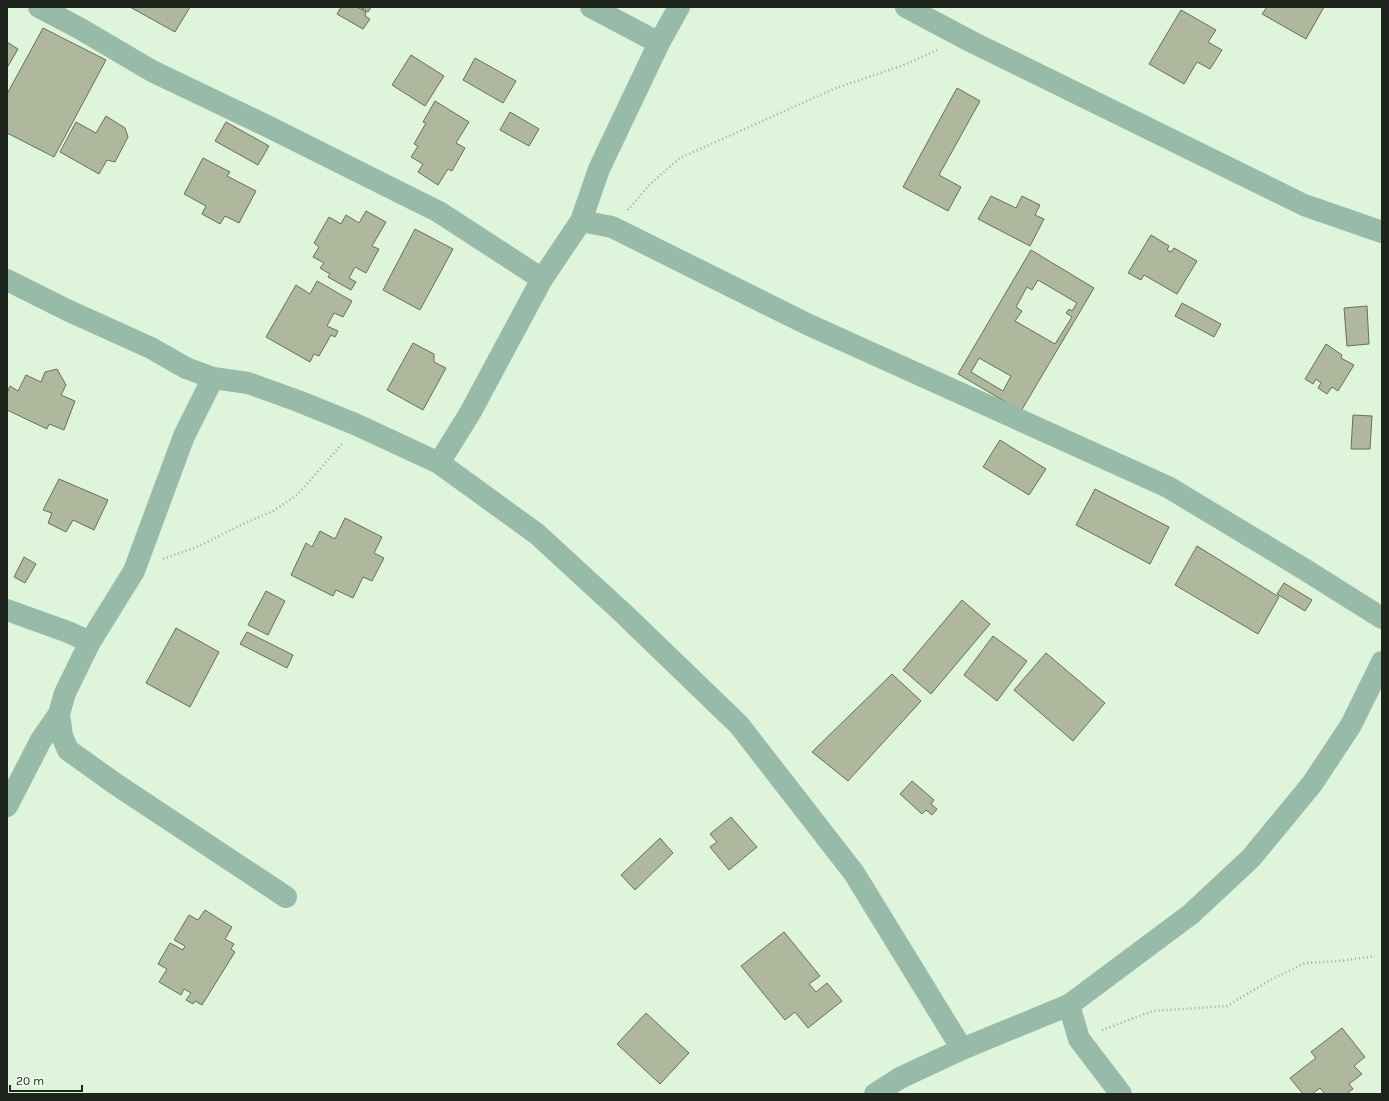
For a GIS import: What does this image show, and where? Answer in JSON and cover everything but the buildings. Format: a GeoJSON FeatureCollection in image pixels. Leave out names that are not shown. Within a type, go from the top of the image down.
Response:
{"type":"FeatureCollection","features":[{"type":"Feature","properties":{"kind":"street"},"geometry":{"type":"LineString","coordinates":[[39,7],[79,28],[152,71],[265,124],[439,212],[542,279]]}},
{"type":"Feature","properties":{"kind":"street"},"geometry":{"type":"LineString","coordinates":[[591,7],[659,43]]}},
{"type":"Feature","properties":{"kind":"street"},"geometry":{"type":"LineString","coordinates":[[439,463],[470,413],[542,279],[581,221],[599,169],[659,43],[679,7]]}},
{"type":"Feature","properties":{"kind":"street"},"geometry":{"type":"LineString","coordinates":[[906,7],[972,42],[1304,205],[1382,232]]}},
{"type":"Feature","properties":{"kind":"street"},"geometry":{"type":"LineString","coordinates":[[581,221],[612,227],[807,324],[1168,487],[1382,618]]}},
{"type":"Feature","properties":{"kind":"street"},"geometry":{"type":"LineString","coordinates":[[7,280],[67,310],[151,348],[186,368],[212,378],[248,383],[355,424],[439,463],[536,534],[624,614],[739,725],[854,873],[962,1049]]}},
{"type":"Feature","properties":{"kind":"street"},"geometry":{"type":"LineString","coordinates":[[7,806],[41,740],[59,714],[65,693],[90,642],[134,571],[184,436],[212,378]]}},
{"type":"Feature","properties":{"kind":"street"},"geometry":{"type":"LineString","coordinates":[[7,610],[68,632],[90,642]]}},
{"type":"Feature","properties":{"kind":"street"},"geometry":{"type":"LineString","coordinates":[[875,1094],[900,1078],[962,1049],[1068,1005],[1191,914],[1251,858],[1312,784],[1351,725],[1382,662]]}},
{"type":"Feature","properties":{"kind":"street"},"geometry":{"type":"LineString","coordinates":[[59,714],[62,736],[68,750],[117,785],[286,897]]}},
{"type":"Feature","properties":{"kind":"street"},"geometry":{"type":"LineString","coordinates":[[1068,1005],[1079,1039],[1121,1094]]}},
{"type":"Feature","properties":{"kind":"path"},"geometry":{"type":"LineString","coordinates":[[612,227],[650,184],[680,158],[836,88],[904,65],[931,51],[972,42]]}},
{"type":"Feature","properties":{"kind":"path"},"geometry":{"type":"LineString","coordinates":[[134,571],[171,555],[199,546],[247,522],[273,512],[298,495],[335,453],[355,424]]}},
{"type":"Feature","properties":{"kind":"path"},"geometry":{"type":"LineString","coordinates":[[1079,1039],[1153,1011],[1227,1006],[1272,979],[1305,963],[1340,961],[1375,956]]}}]}
